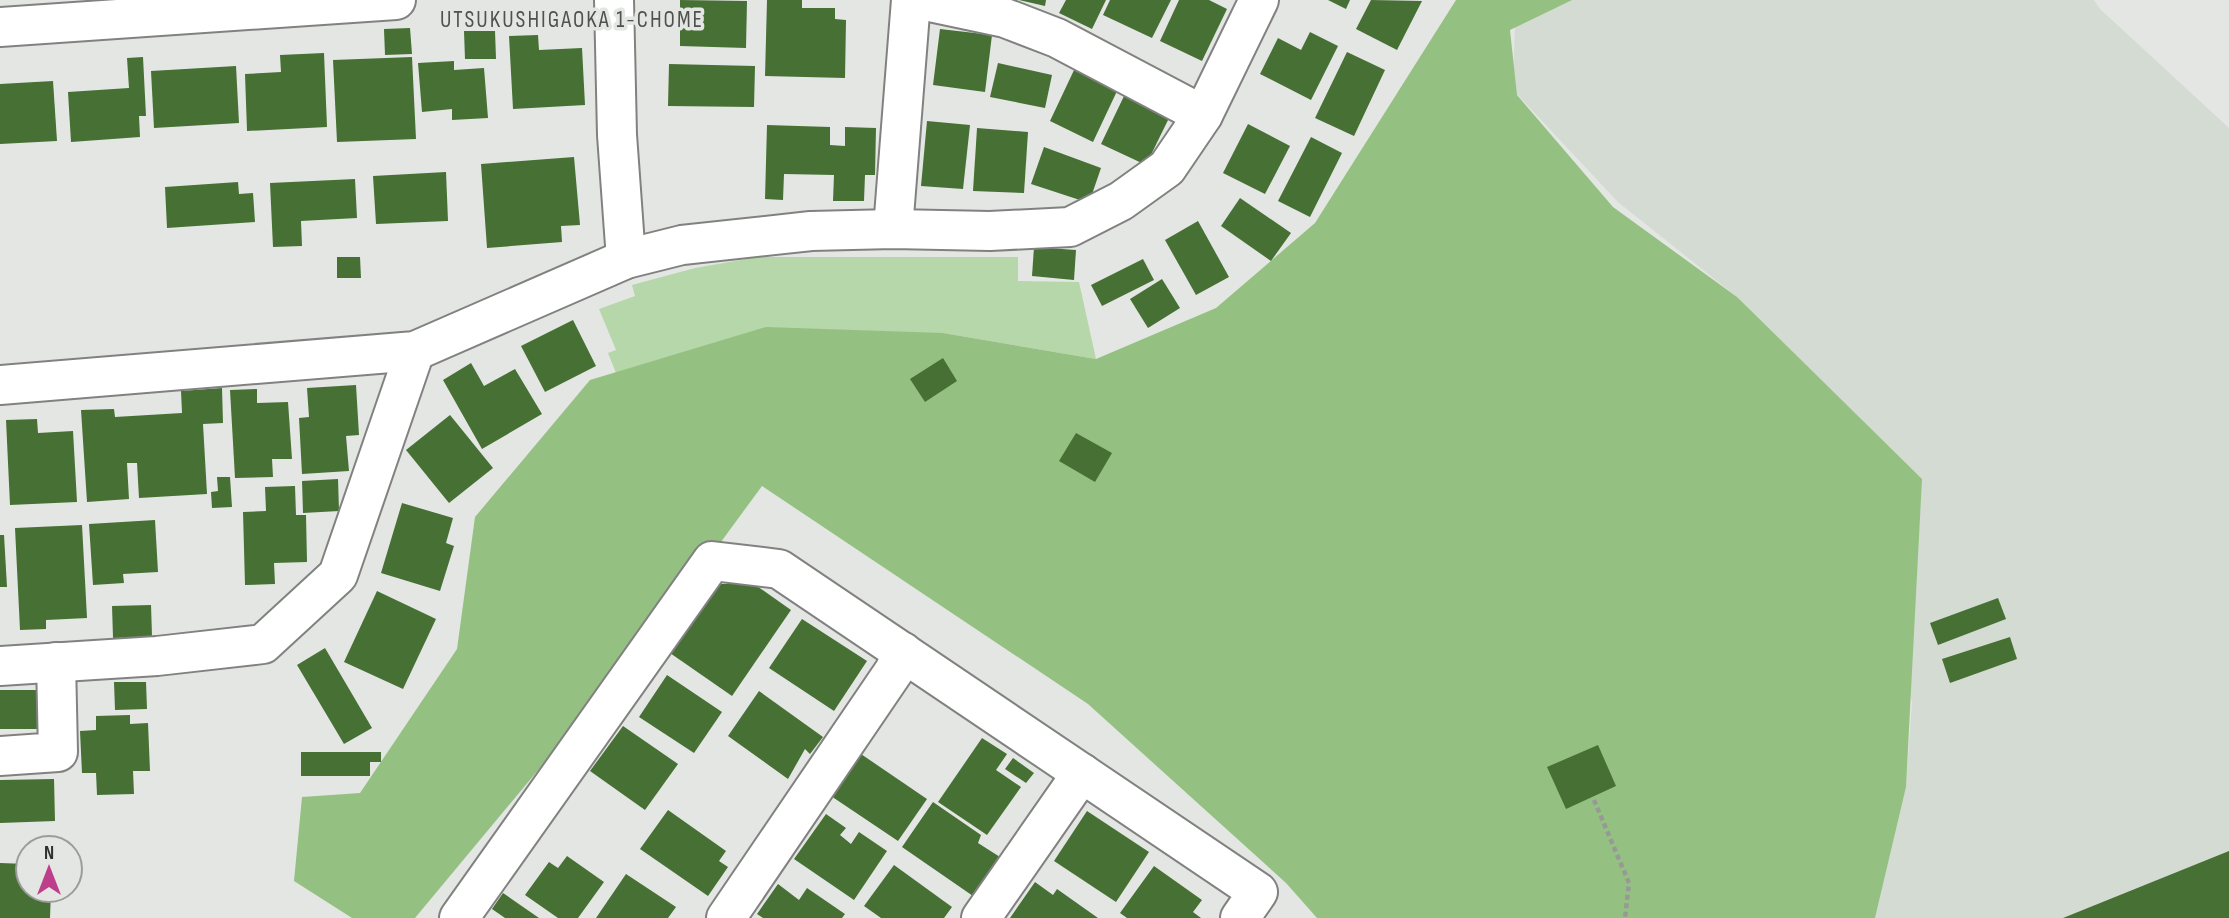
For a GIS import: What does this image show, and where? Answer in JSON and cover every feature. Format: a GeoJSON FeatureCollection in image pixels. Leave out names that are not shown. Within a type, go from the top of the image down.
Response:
{"type":"FeatureCollection","features":[{"type":"Feature","properties":{"kind":"street"},"geometry":{"type":"LineString","coordinates":[[0,27],[119,10],[396,0]]}},
{"type":"Feature","properties":{"kind":"street"},"geometry":{"type":"LineString","coordinates":[[614,0],[617,135],[626,259]]}},
{"type":"Feature","properties":{"kind":"street"},"geometry":{"type":"LineString","coordinates":[[893,229],[911,0]]}},
{"type":"Feature","properties":{"kind":"street"},"geometry":{"type":"LineString","coordinates":[[920,0],[1005,18],[1057,38],[1203,115]]}},
{"type":"Feature","properties":{"kind":"street"},"geometry":{"type":"LineString","coordinates":[[0,385],[415,351],[626,259],[682,245],[811,231],[990,231],[1070,227],[1121,201],[1167,168],[1203,115],[1259,0]]}},
{"type":"Feature","properties":{"kind":"street"},"geometry":{"type":"LineString","coordinates":[[0,666],[157,656],[264,644],[338,575],[415,351]]}},
{"type":"Feature","properties":{"kind":"street"},"geometry":{"type":"LineString","coordinates":[[459,918],[712,561],[779,569],[1258,892],[1240,918]]}},
{"type":"Feature","properties":{"kind":"street"},"geometry":{"type":"LineString","coordinates":[[726,918],[894,671],[903,653]]}},
{"type":"Feature","properties":{"kind":"street"},"geometry":{"type":"LineString","coordinates":[[0,756],[58,752],[56,662]]}},
{"type":"Feature","properties":{"kind":"street"},"geometry":{"type":"LineString","coordinates":[[981,918],[1082,773]]}},
{"type":"Feature","properties":{"kind":"path"},"geometry":{"type":"LineString","coordinates":[[1594,800],[1629,883],[1625,918]]}},
{"type":"Feature","properties":{"kind":"shaded area"},"geometry":{"type":"Polygon","coordinates":[[[1563,0],[2094,0],[2100,9],[2229,128],[2229,918],[1875,918],[1906,786],[1912,701],[1737,297],[1618,202],[1513,90],[1515,24],[1563,0]]]}},
{"type":"Feature","properties":{"kind":"green space"},"geometry":{"type":"Polygon","coordinates":[[[1456,0],[1572,0],[1510,30],[1517,95],[1613,207],[1737,297],[1922,479],[1906,787],[1875,918],[1317,918],[1286,883],[1088,704],[762,486],[668,614],[415,918],[352,918],[294,881],[302,797],[360,793],[457,649],[475,517],[590,380],[766,327],[943,333],[1096,359],[1216,308],[1315,223],[1456,0]]]}},
{"type":"Feature","properties":{"kind":"green space"},"geometry":{"type":"Polygon","coordinates":[[[758,257],[1018,257],[1018,281],[1079,282],[1096,359],[943,333],[616,373],[608,353],[616,350],[599,309],[635,296],[632,285],[695,268],[758,257]]]}},
{"type":"Feature","properties":{"kind":"building"},"geometry":{"type":"Polygon","coordinates":[[[680,0],[747,1],[746,48],[680,46],[680,0]]]}},
{"type":"Feature","properties":{"kind":"building"},"geometry":{"type":"Polygon","coordinates":[[[767,0],[802,0],[802,8],[835,8],[835,19],[846,20],[845,78],[765,76],[767,0]]]}},
{"type":"Feature","properties":{"kind":"building"},"geometry":{"type":"Polygon","coordinates":[[[1019,0],[1046,0],[1045,6],[1019,0]]]}},
{"type":"Feature","properties":{"kind":"building"},"geometry":{"type":"Polygon","coordinates":[[[1066,0],[1106,0],[1092,29],[1059,13],[1066,0]]]}},
{"type":"Feature","properties":{"kind":"building"},"geometry":{"type":"Polygon","coordinates":[[[1110,0],[1171,0],[1152,38],[1103,15],[1110,0]]]}},
{"type":"Feature","properties":{"kind":"building"},"geometry":{"type":"Polygon","coordinates":[[[1179,0],[1209,0],[1227,9],[1202,61],[1160,41],[1179,0]]]}},
{"type":"Feature","properties":{"kind":"building"},"geometry":{"type":"Polygon","coordinates":[[[1328,0],[1350,0],[1346,9],[1328,0]]]}},
{"type":"Feature","properties":{"kind":"building"},"geometry":{"type":"Polygon","coordinates":[[[1371,0],[1422,1],[1397,50],[1356,29],[1371,0]]]}},
{"type":"Feature","properties":{"kind":"building"},"geometry":{"type":"Polygon","coordinates":[[[410,28],[412,54],[385,55],[384,29],[410,28]]]}},
{"type":"Feature","properties":{"kind":"building"},"geometry":{"type":"Polygon","coordinates":[[[940,29],[992,35],[985,92],[933,85],[940,29]]]}},
{"type":"Feature","properties":{"kind":"building"},"geometry":{"type":"Polygon","coordinates":[[[464,31],[495,31],[496,59],[465,59],[464,31]]]}},
{"type":"Feature","properties":{"kind":"building"},"geometry":{"type":"Polygon","coordinates":[[[1310,32],[1338,46],[1311,100],[1260,74],[1278,38],[1301,50],[1310,32]]]}},
{"type":"Feature","properties":{"kind":"building"},"geometry":{"type":"Polygon","coordinates":[[[538,35],[539,50],[582,48],[585,105],[513,109],[509,36],[538,35]]]}},
{"type":"Feature","properties":{"kind":"building"},"geometry":{"type":"Polygon","coordinates":[[[1347,52],[1385,70],[1354,136],[1315,118],[1347,52]]]}},
{"type":"Feature","properties":{"kind":"building"},"geometry":{"type":"Polygon","coordinates":[[[324,53],[327,127],[247,131],[245,74],[281,72],[280,55],[324,53]]]}},
{"type":"Feature","properties":{"kind":"building"},"geometry":{"type":"Polygon","coordinates":[[[143,57],[146,116],[139,116],[140,137],[71,142],[68,92],[129,88],[127,58],[143,57]]]}},
{"type":"Feature","properties":{"kind":"building"},"geometry":{"type":"Polygon","coordinates":[[[412,57],[416,139],[337,142],[333,60],[412,57]]]}},
{"type":"Feature","properties":{"kind":"building"},"geometry":{"type":"Polygon","coordinates":[[[454,61],[454,70],[484,68],[488,118],[452,120],[452,109],[422,112],[418,63],[454,61]]]}},
{"type":"Feature","properties":{"kind":"building"},"geometry":{"type":"Polygon","coordinates":[[[998,63],[1052,75],[1045,108],[990,97],[998,63]]]}},
{"type":"Feature","properties":{"kind":"building"},"geometry":{"type":"Polygon","coordinates":[[[669,64],[755,66],[754,107],[668,106],[669,64]]]}},
{"type":"Feature","properties":{"kind":"building"},"geometry":{"type":"Polygon","coordinates":[[[236,66],[239,123],[154,128],[151,71],[236,66]]]}},
{"type":"Feature","properties":{"kind":"building"},"geometry":{"type":"Polygon","coordinates":[[[1075,68],[1118,89],[1093,142],[1050,121],[1075,68]]]}},
{"type":"Feature","properties":{"kind":"building"},"geometry":{"type":"Polygon","coordinates":[[[53,81],[57,141],[0,144],[0,84],[53,81]]]}},
{"type":"Feature","properties":{"kind":"building"},"geometry":{"type":"Polygon","coordinates":[[[1125,94],[1170,116],[1146,165],[1101,144],[1125,94]]]}},
{"type":"Feature","properties":{"kind":"building"},"geometry":{"type":"Polygon","coordinates":[[[927,121],[970,125],[963,189],[921,186],[927,121]]]}},
{"type":"Feature","properties":{"kind":"building"},"geometry":{"type":"Polygon","coordinates":[[[1248,124],[1290,146],[1265,194],[1223,173],[1248,124]]]}},
{"type":"Feature","properties":{"kind":"building"},"geometry":{"type":"Polygon","coordinates":[[[767,125],[830,127],[830,145],[845,146],[845,127],[876,128],[875,175],[865,175],[864,201],[833,201],[834,175],[784,174],[783,200],[765,199],[767,125]]]}},
{"type":"Feature","properties":{"kind":"building"},"geometry":{"type":"Polygon","coordinates":[[[977,128],[1028,132],[1024,193],[973,191],[977,128]]]}},
{"type":"Feature","properties":{"kind":"building"},"geometry":{"type":"Polygon","coordinates":[[[1311,137],[1342,153],[1310,217],[1278,201],[1311,137]]]}},
{"type":"Feature","properties":{"kind":"building"},"geometry":{"type":"Polygon","coordinates":[[[1044,147],[1101,168],[1089,203],[1031,184],[1044,147]]]}},
{"type":"Feature","properties":{"kind":"building"},"geometry":{"type":"Polygon","coordinates":[[[574,157],[580,225],[561,226],[562,242],[487,248],[481,164],[574,157]]]}},
{"type":"Feature","properties":{"kind":"building"},"geometry":{"type":"Polygon","coordinates":[[[446,172],[448,221],[376,224],[373,176],[446,172]]]}},
{"type":"Feature","properties":{"kind":"building"},"geometry":{"type":"Polygon","coordinates":[[[355,179],[357,218],[301,221],[302,246],[273,247],[270,183],[355,179]]]}},
{"type":"Feature","properties":{"kind":"building"},"geometry":{"type":"Polygon","coordinates":[[[238,182],[239,194],[253,193],[255,222],[167,228],[165,187],[238,182]]]}},
{"type":"Feature","properties":{"kind":"building"},"geometry":{"type":"Polygon","coordinates":[[[1240,198],[1291,233],[1271,261],[1221,226],[1240,198]]]}},
{"type":"Feature","properties":{"kind":"building"},"geometry":{"type":"Polygon","coordinates":[[[1198,221],[1229,277],[1196,295],[1165,240],[1198,221]]]}},
{"type":"Feature","properties":{"kind":"building"},"geometry":{"type":"Polygon","coordinates":[[[1034,247],[1076,250],[1074,280],[1032,276],[1034,247]]]}},
{"type":"Feature","properties":{"kind":"building"},"geometry":{"type":"Polygon","coordinates":[[[337,257],[360,257],[361,278],[337,278],[337,257]]]}},
{"type":"Feature","properties":{"kind":"building"},"geometry":{"type":"Polygon","coordinates":[[[1143,259],[1154,280],[1102,306],[1091,285],[1143,259]]]}},
{"type":"Feature","properties":{"kind":"building"},"geometry":{"type":"Polygon","coordinates":[[[1162,279],[1180,308],[1148,328],[1130,299],[1162,279]]]}},
{"type":"Feature","properties":{"kind":"building"},"geometry":{"type":"Polygon","coordinates":[[[573,320],[596,366],[545,392],[521,346],[573,320]]]}},
{"type":"Feature","properties":{"kind":"building"},"geometry":{"type":"Polygon","coordinates":[[[943,358],[957,381],[925,402],[910,379],[943,358]]]}},
{"type":"Feature","properties":{"kind":"building"},"geometry":{"type":"Polygon","coordinates":[[[471,363],[484,386],[515,369],[542,414],[482,449],[443,380],[471,363]]]}},
{"type":"Feature","properties":{"kind":"building"},"geometry":{"type":"Polygon","coordinates":[[[356,385],[359,435],[346,436],[349,471],[302,474],[299,418],[309,417],[307,388],[356,385]]]}},
{"type":"Feature","properties":{"kind":"building"},"geometry":{"type":"Polygon","coordinates":[[[222,388],[223,423],[203,424],[207,494],[139,498],[137,463],[127,463],[129,499],[87,502],[81,410],[114,409],[115,417],[182,413],[181,391],[222,388]]]}},
{"type":"Feature","properties":{"kind":"building"},"geometry":{"type":"Polygon","coordinates":[[[257,389],[257,403],[288,402],[292,459],[272,459],[273,477],[235,478],[230,390],[257,389]]]}},
{"type":"Feature","properties":{"kind":"building"},"geometry":{"type":"Polygon","coordinates":[[[450,415],[493,468],[449,503],[406,450],[450,415]]]}},
{"type":"Feature","properties":{"kind":"building"},"geometry":{"type":"Polygon","coordinates":[[[37,419],[38,433],[73,431],[77,502],[10,505],[6,420],[37,419]]]}},
{"type":"Feature","properties":{"kind":"building"},"geometry":{"type":"Polygon","coordinates":[[[1076,433],[1112,453],[1095,482],[1059,461],[1076,433]]]}},
{"type":"Feature","properties":{"kind":"building"},"geometry":{"type":"Polygon","coordinates":[[[217,477],[230,477],[232,507],[212,508],[211,492],[218,491],[217,477]]]}},
{"type":"Feature","properties":{"kind":"building"},"geometry":{"type":"Polygon","coordinates":[[[338,479],[339,511],[303,513],[302,481],[338,479]]]}},
{"type":"Feature","properties":{"kind":"building"},"geometry":{"type":"Polygon","coordinates":[[[295,486],[296,515],[306,515],[307,562],[274,563],[275,584],[245,585],[243,512],[266,511],[265,487],[295,486]]]}},
{"type":"Feature","properties":{"kind":"building"},"geometry":{"type":"Polygon","coordinates":[[[402,503],[453,518],[446,543],[454,546],[440,591],[381,573],[402,503]]]}},
{"type":"Feature","properties":{"kind":"building"},"geometry":{"type":"Polygon","coordinates":[[[155,520],[158,572],[123,574],[124,583],[93,585],[89,524],[155,520]]]}},
{"type":"Feature","properties":{"kind":"building"},"geometry":{"type":"Polygon","coordinates":[[[82,525],[87,618],[46,620],[46,629],[20,630],[15,528],[82,525]]]}},
{"type":"Feature","properties":{"kind":"building"},"geometry":{"type":"Polygon","coordinates":[[[0,535],[4,535],[7,587],[0,587],[0,535]]]}},
{"type":"Feature","properties":{"kind":"building"},"geometry":{"type":"Polygon","coordinates":[[[719,584],[754,584],[791,610],[732,696],[670,653],[719,584]]]}},
{"type":"Feature","properties":{"kind":"building"},"geometry":{"type":"Polygon","coordinates":[[[377,591],[436,619],[403,689],[344,662],[377,591]]]}},
{"type":"Feature","properties":{"kind":"building"},"geometry":{"type":"Polygon","coordinates":[[[1998,598],[2006,619],[1938,645],[1930,623],[1998,598]]]}},
{"type":"Feature","properties":{"kind":"building"},"geometry":{"type":"Polygon","coordinates":[[[151,605],[152,637],[113,638],[112,606],[151,605]]]}},
{"type":"Feature","properties":{"kind":"building"},"geometry":{"type":"Polygon","coordinates":[[[802,619],[867,661],[834,711],[769,668],[802,619]]]}},
{"type":"Feature","properties":{"kind":"building"},"geometry":{"type":"Polygon","coordinates":[[[2010,637],[2017,659],[1950,683],[1942,659],[2010,637]]]}},
{"type":"Feature","properties":{"kind":"building"},"geometry":{"type":"Polygon","coordinates":[[[325,648],[372,728],[344,744],[297,665],[325,648]]]}},
{"type":"Feature","properties":{"kind":"building"},"geometry":{"type":"Polygon","coordinates":[[[667,675],[722,712],[694,753],[639,717],[667,675]]]}},
{"type":"Feature","properties":{"kind":"building"},"geometry":{"type":"Polygon","coordinates":[[[114,682],[146,682],[147,709],[115,710],[114,682]]]}},
{"type":"Feature","properties":{"kind":"building"},"geometry":{"type":"Polygon","coordinates":[[[0,690],[44,690],[44,729],[0,729],[0,690]]]}},
{"type":"Feature","properties":{"kind":"building"},"geometry":{"type":"Polygon","coordinates":[[[759,691],[823,737],[810,754],[805,749],[788,779],[728,736],[759,691]]]}},
{"type":"Feature","properties":{"kind":"building"},"geometry":{"type":"Polygon","coordinates":[[[130,715],[130,724],[148,723],[150,771],[133,771],[134,794],[97,795],[96,773],[82,773],[80,731],[96,730],[96,716],[130,715]]]}},
{"type":"Feature","properties":{"kind":"building"},"geometry":{"type":"Polygon","coordinates":[[[623,726],[678,764],[645,810],[590,771],[623,726]]]}},
{"type":"Feature","properties":{"kind":"building"},"geometry":{"type":"Polygon","coordinates":[[[982,738],[1007,754],[996,770],[1021,787],[987,835],[938,802],[982,738]]]}},
{"type":"Feature","properties":{"kind":"building"},"geometry":{"type":"Polygon","coordinates":[[[1598,745],[1616,786],[1566,809],[1547,767],[1598,745]]]}},
{"type":"Feature","properties":{"kind":"building"},"geometry":{"type":"Polygon","coordinates":[[[301,752],[381,752],[381,762],[370,762],[370,776],[301,776],[301,752]]]}},
{"type":"Feature","properties":{"kind":"building"},"geometry":{"type":"Polygon","coordinates":[[[858,752],[927,799],[898,841],[828,794],[858,752]]]}},
{"type":"Feature","properties":{"kind":"building"},"geometry":{"type":"Polygon","coordinates":[[[1013,758],[1034,773],[1026,783],[1005,769],[1013,758]]]}},
{"type":"Feature","properties":{"kind":"building"},"geometry":{"type":"Polygon","coordinates":[[[54,779],[55,821],[0,823],[0,780],[54,779]]]}},
{"type":"Feature","properties":{"kind":"building"},"geometry":{"type":"Polygon","coordinates":[[[933,802],[981,835],[978,843],[1000,857],[973,896],[902,847],[933,802]]]}},
{"type":"Feature","properties":{"kind":"building"},"geometry":{"type":"Polygon","coordinates":[[[668,810],[726,851],[719,861],[728,867],[708,896],[640,849],[668,810]]]}},
{"type":"Feature","properties":{"kind":"building"},"geometry":{"type":"Polygon","coordinates":[[[1087,811],[1149,852],[1116,902],[1054,861],[1087,811]]]}},
{"type":"Feature","properties":{"kind":"building"},"geometry":{"type":"Polygon","coordinates":[[[826,814],[846,828],[840,835],[851,844],[859,832],[887,851],[854,900],[794,859],[826,814]]]}},
{"type":"Feature","properties":{"kind":"building"},"geometry":{"type":"Polygon","coordinates":[[[2229,851],[2229,918],[2063,918],[2229,851]]]}},
{"type":"Feature","properties":{"kind":"building"},"geometry":{"type":"Polygon","coordinates":[[[567,856],[604,882],[578,918],[558,918],[525,895],[549,862],[558,868],[567,856]]]}},
{"type":"Feature","properties":{"kind":"building"},"geometry":{"type":"Polygon","coordinates":[[[0,863],[14,864],[14,904],[50,904],[50,918],[0,918],[0,863]]]}},
{"type":"Feature","properties":{"kind":"building"},"geometry":{"type":"Polygon","coordinates":[[[894,865],[952,907],[944,918],[881,918],[864,906],[894,865]]]}},
{"type":"Feature","properties":{"kind":"building"},"geometry":{"type":"Polygon","coordinates":[[[1154,866],[1202,900],[1193,912],[1201,918],[1127,918],[1120,913],[1154,866]]]}},
{"type":"Feature","properties":{"kind":"building"},"geometry":{"type":"Polygon","coordinates":[[[626,874],[676,907],[668,918],[596,918],[626,874]]]}},
{"type":"Feature","properties":{"kind":"building"},"geometry":{"type":"Polygon","coordinates":[[[1035,882],[1053,895],[1057,889],[1098,918],[1010,918],[1035,882]]]}},
{"type":"Feature","properties":{"kind":"building"},"geometry":{"type":"Polygon","coordinates":[[[778,884],[799,900],[807,888],[845,914],[842,918],[763,918],[757,914],[778,884]]]}},
{"type":"Feature","properties":{"kind":"building"},"geometry":{"type":"Polygon","coordinates":[[[503,893],[539,918],[505,918],[492,909],[503,893]]]}},
{"type":"Feature","properties":{"kind":"district","name":"UTSUKUSHIGAOKA 1-CHOME"},"geometry":{"type":"Point","coordinates":[572,20]}}]}
